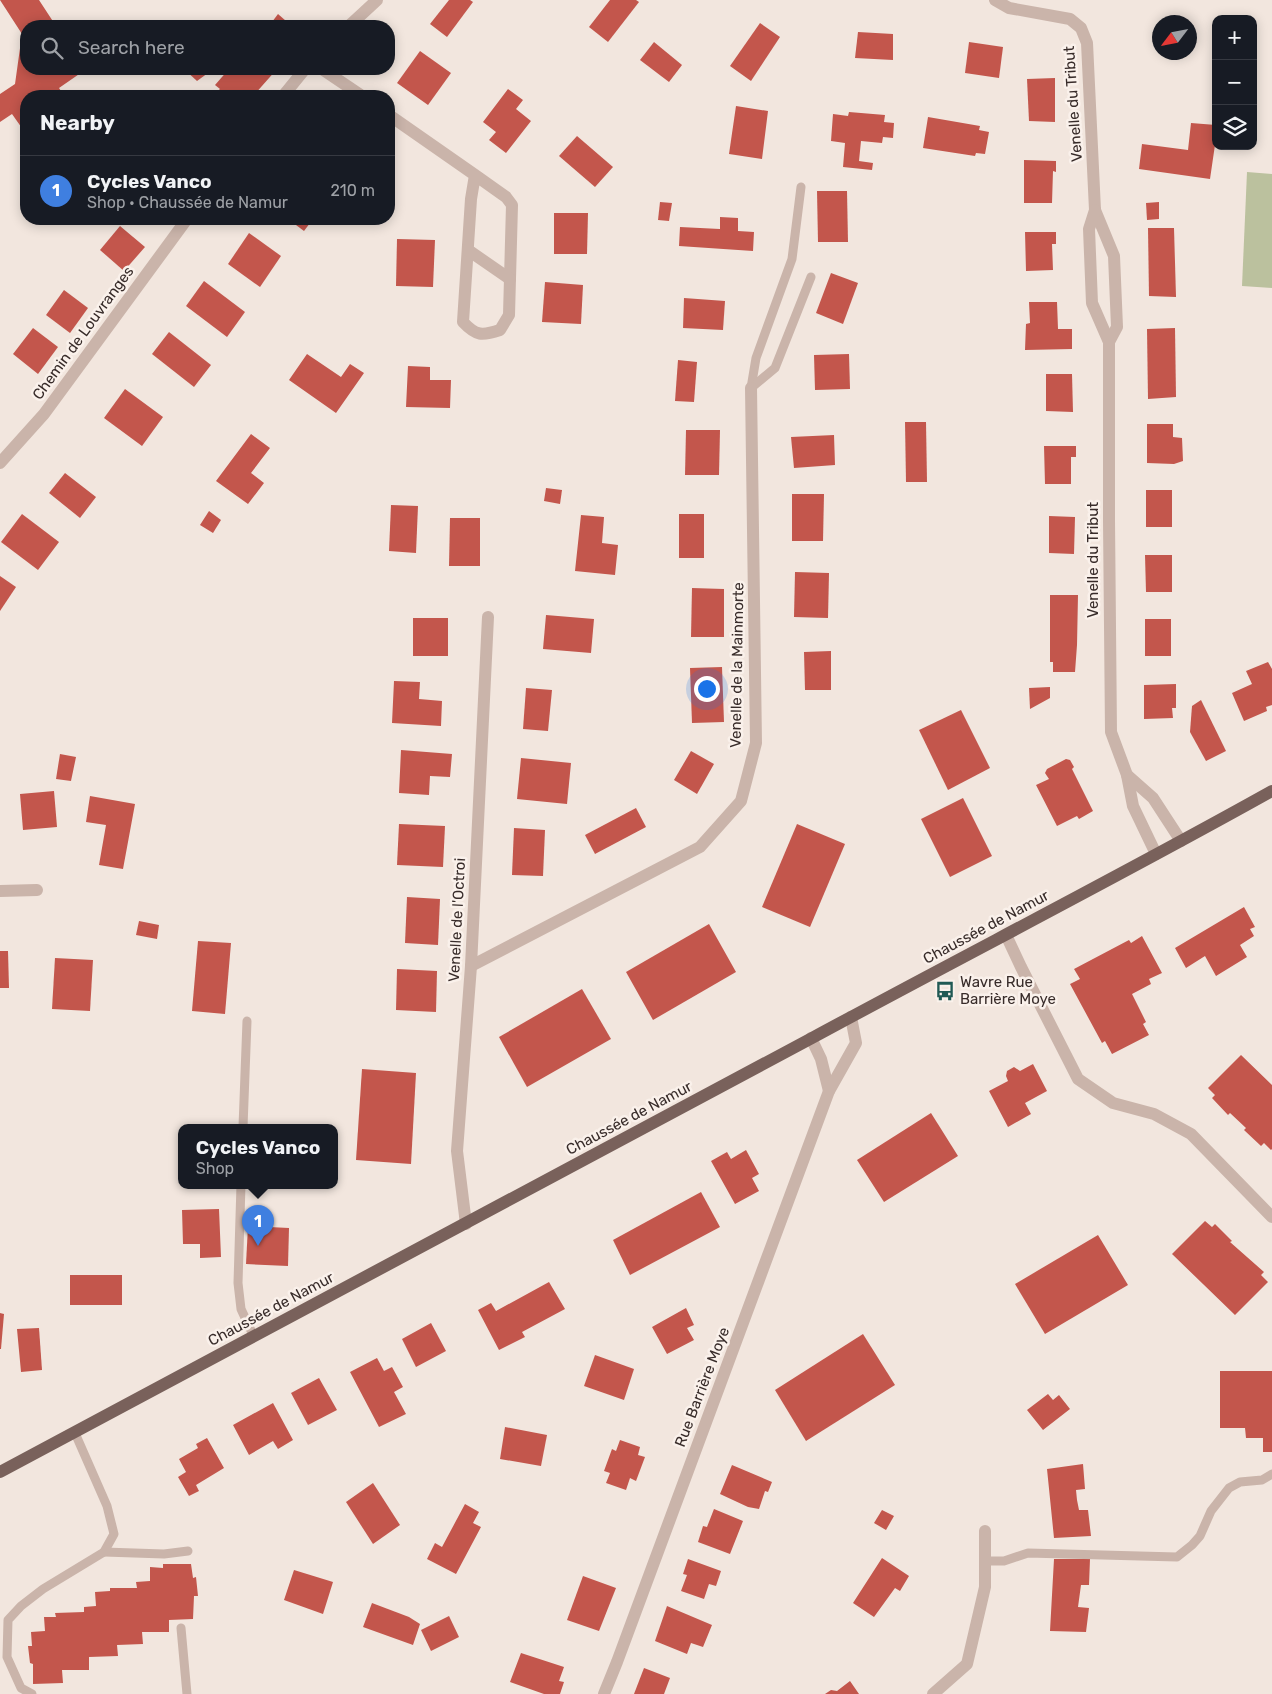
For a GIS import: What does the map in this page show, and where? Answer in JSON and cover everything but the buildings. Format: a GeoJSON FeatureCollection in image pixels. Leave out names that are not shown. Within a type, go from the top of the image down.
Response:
{"type":"FeatureCollection","features":[{"type":"Feature","properties":{"kind":"main road","name":"Chaussée de Namur"},"geometry":{"type":"LineString","coordinates":[[0,1472],[1272,791]]}},
{"type":"Feature","properties":{"kind":"street"},"geometry":{"type":"LineString","coordinates":[[355,20],[377,0]]}},
{"type":"Feature","properties":{"kind":"street","name":"Venelle du Tribut"},"geometry":{"type":"LineString","coordinates":[[995,0],[1009,8],[1070,19],[1081,28],[1088,43],[1095,210],[1089,229],[1092,303],[1109,342],[1111,732],[1127,775],[1133,806],[1156,854]]}},
{"type":"Feature","properties":{"kind":"street"},"geometry":{"type":"LineString","coordinates":[[288,90],[300,75]]}},
{"type":"Feature","properties":{"kind":"street"},"geometry":{"type":"LineString","coordinates":[[331,75],[353,90]]}},
{"type":"Feature","properties":{"kind":"street"},"geometry":{"type":"LineString","coordinates":[[395,119],[475,175],[506,197],[512,205],[509,315],[500,330],[488,334],[473,332],[464,322],[471,199],[475,175]]}},
{"type":"Feature","properties":{"kind":"street","name":"Venelle du Tribut"},"geometry":{"type":"LineString","coordinates":[[1095,210],[1114,256],[1118,327],[1109,342]]}},
{"type":"Feature","properties":{"kind":"street","name":"Chemin de Louvranges"},"geometry":{"type":"LineString","coordinates":[[0,463],[44,414],[183,225]]}},
{"type":"Feature","properties":{"kind":"street"},"geometry":{"type":"LineString","coordinates":[[468,250],[510,279]]}},
{"type":"Feature","properties":{"kind":"street","name":"Venelle de la Mainmorte"},"geometry":{"type":"LineString","coordinates":[[471,966],[700,847],[741,801],[756,743],[751,388]]}},
{"type":"Feature","properties":{"kind":"street","name":"Venelle de l'Octroi"},"geometry":{"type":"LineString","coordinates":[[466,1224],[458,1151],[471,966],[488,617]]}},
{"type":"Feature","properties":{"kind":"street","name":"Venelle du Tribut"},"geometry":{"type":"LineString","coordinates":[[1127,775],[1153,798],[1181,841]]}},
{"type":"Feature","properties":{"kind":"street"},"geometry":{"type":"LineString","coordinates":[[0,891],[37,890]]}},
{"type":"Feature","properties":{"kind":"street"},"geometry":{"type":"LineString","coordinates":[[1006,935],[1020,967],[1078,1079],[1113,1103],[1154,1114],[1191,1134],[1272,1217]]}},
{"type":"Feature","properties":{"kind":"street","name":"Rue Barrière Moye"},"geometry":{"type":"LineString","coordinates":[[604,1694],[829,1091],[856,1044],[851,1017]]}},
{"type":"Feature","properties":{"kind":"street"},"geometry":{"type":"LineString","coordinates":[[811,1038],[821,1059],[829,1091]]}},
{"type":"Feature","properties":{"kind":"street"},"geometry":{"type":"LineString","coordinates":[[933,1694],[967,1664],[984,1588],[984,1531]]}},
{"type":"Feature","properties":{"kind":"lane"},"geometry":{"type":"LineString","coordinates":[[751,388],[756,358],[792,259],[801,187]]}},
{"type":"Feature","properties":{"kind":"lane"},"geometry":{"type":"LineString","coordinates":[[751,388],[775,368],[810,277]]}},
{"type":"Feature","properties":{"kind":"lane"},"geometry":{"type":"LineString","coordinates":[[244,1124],[247,1021]]}},
{"type":"Feature","properties":{"kind":"lane"},"geometry":{"type":"LineString","coordinates":[[241,1189],[238,1283],[240,1309],[254,1337]]}},
{"type":"Feature","properties":{"kind":"lane"},"geometry":{"type":"LineString","coordinates":[[75,1433],[107,1506],[114,1534],[104,1552]]}},
{"type":"Feature","properties":{"kind":"lane"},"geometry":{"type":"LineString","coordinates":[[985,1561],[1004,1561],[1028,1553],[1177,1557],[1200,1536],[1211,1511],[1229,1488],[1240,1482],[1262,1480],[1272,1474]]}},
{"type":"Feature","properties":{"kind":"lane"},"geometry":{"type":"LineString","coordinates":[[32,1694],[21,1688],[7,1657],[8,1620],[21,1606],[43,1589],[104,1552],[128,1551],[164,1554],[188,1551]]}},
{"type":"Feature","properties":{"kind":"lane"},"geometry":{"type":"LineString","coordinates":[[181,1628],[187,1694]]}},
{"type":"Feature","properties":{"kind":"green space"},"geometry":{"type":"Polygon","coordinates":[[[1247,172],[1272,174],[1272,288],[1242,286],[1247,172]]]}},
{"type":"Feature","properties":{"kind":"place","name":"Wavre Rue Barrière Moye"},"geometry":{"type":"Point","coordinates":[945,991]}},
{"type":"Feature","properties":{"kind":"place","name":"Cycles Vanco"},"geometry":{"type":"Point","coordinates":[258,1246]}}]}
